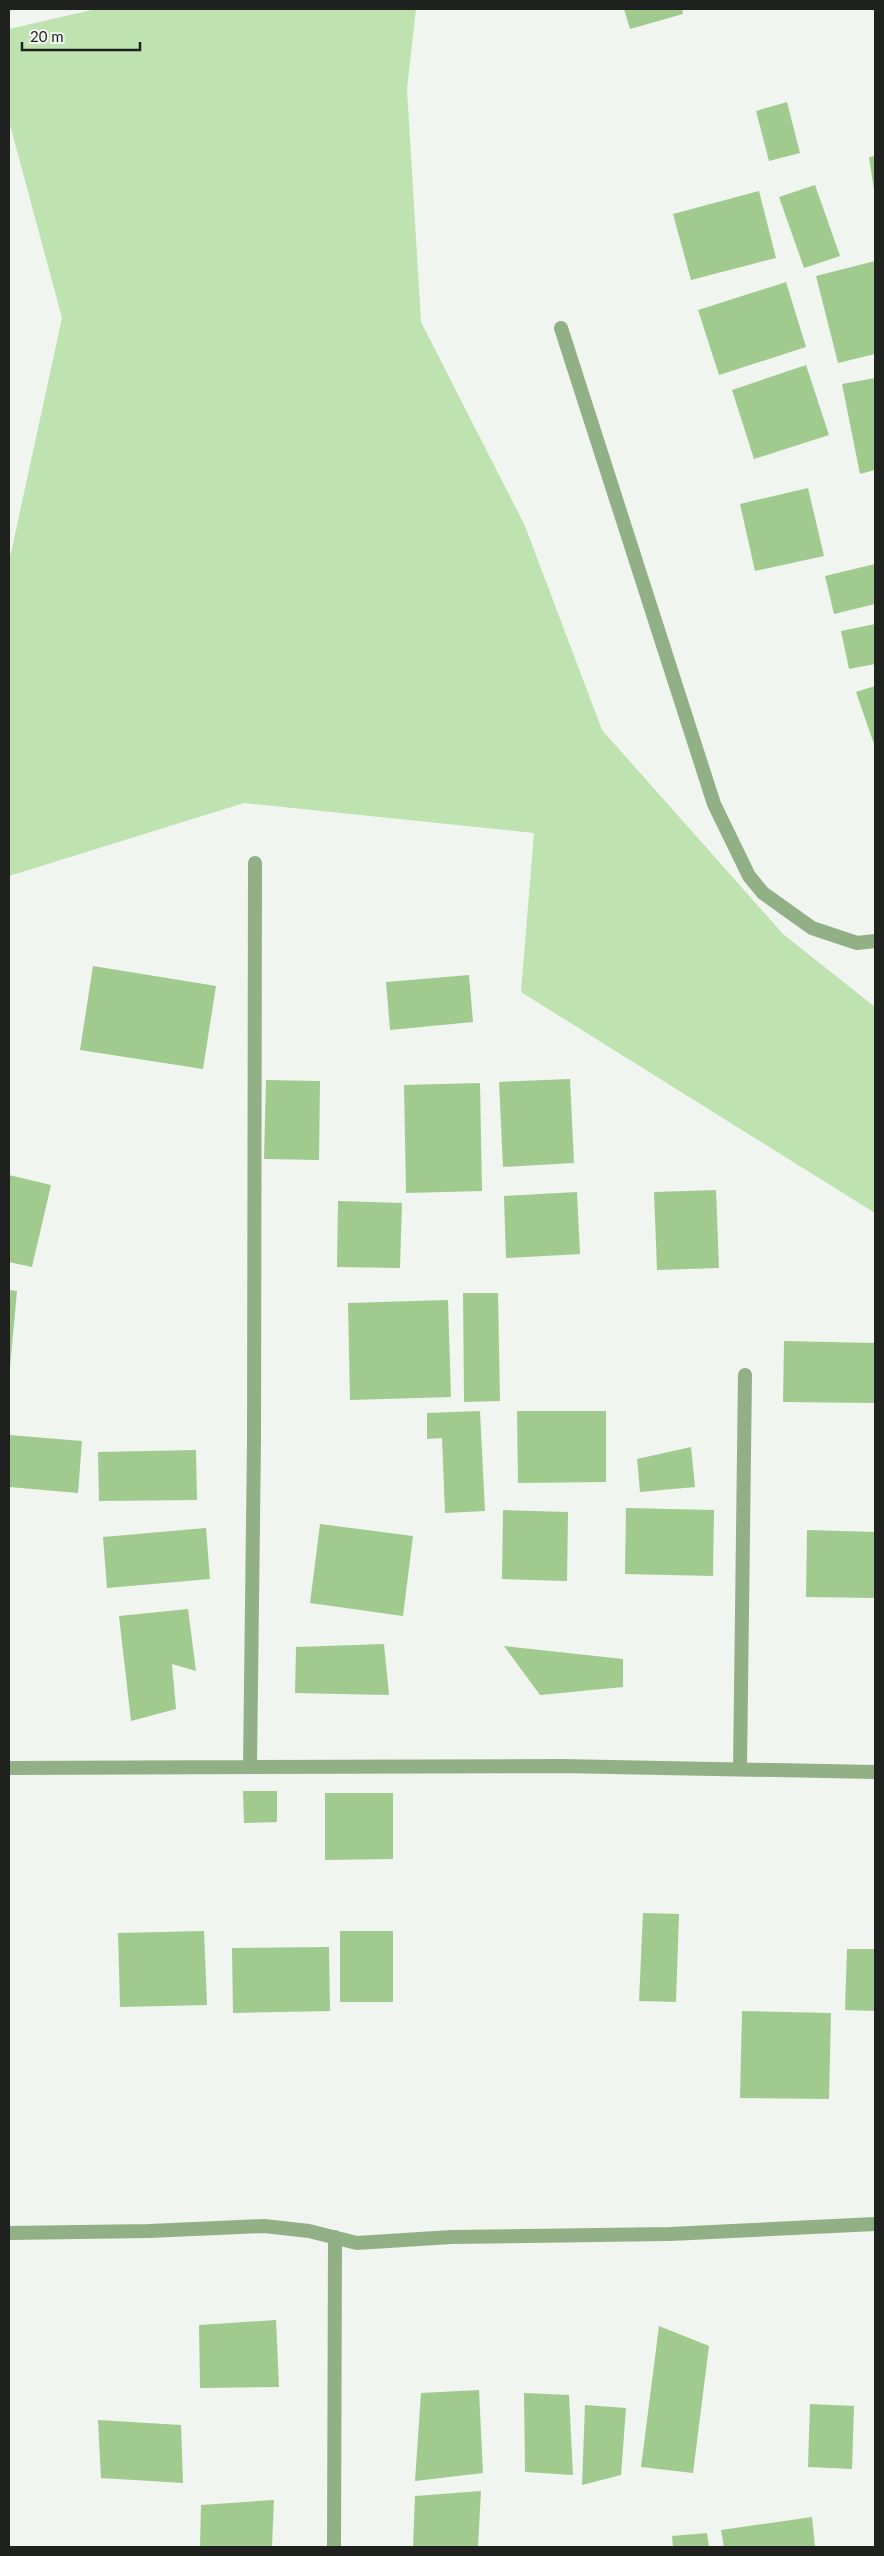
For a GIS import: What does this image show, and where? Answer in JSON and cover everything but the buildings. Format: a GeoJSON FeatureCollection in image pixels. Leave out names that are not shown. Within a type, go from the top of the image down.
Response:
{"type":"FeatureCollection","features":[{"type":"Feature","properties":{"kind":"street"},"geometry":{"type":"LineString","coordinates":[[561,328],[714,804],[749,876],[763,893],[812,928],[857,943],[875,941]]}},
{"type":"Feature","properties":{"kind":"street"},"geometry":{"type":"LineString","coordinates":[[250,1766],[254,1440],[255,863]]}},
{"type":"Feature","properties":{"kind":"street"},"geometry":{"type":"LineString","coordinates":[[740,1769],[746,1375]]}},
{"type":"Feature","properties":{"kind":"street"},"geometry":{"type":"LineString","coordinates":[[9,1768],[561,1766],[875,1772]]}},
{"type":"Feature","properties":{"kind":"street"},"geometry":{"type":"LineString","coordinates":[[9,2233],[149,2231],[264,2226],[309,2231],[357,2243],[451,2237],[670,2234],[875,2224]]}},
{"type":"Feature","properties":{"kind":"street"},"geometry":{"type":"LineString","coordinates":[[334,2547],[335,2237]]}},
{"type":"Feature","properties":{"kind":"green space"},"geometry":{"type":"Polygon","coordinates":[[[96,9],[416,9],[407,89],[421,322],[525,526],[602,730],[783,934],[875,1007],[875,1213],[521,992],[534,833],[244,803],[9,876],[9,562],[62,318],[9,121],[9,29],[96,9]]]}}]}
